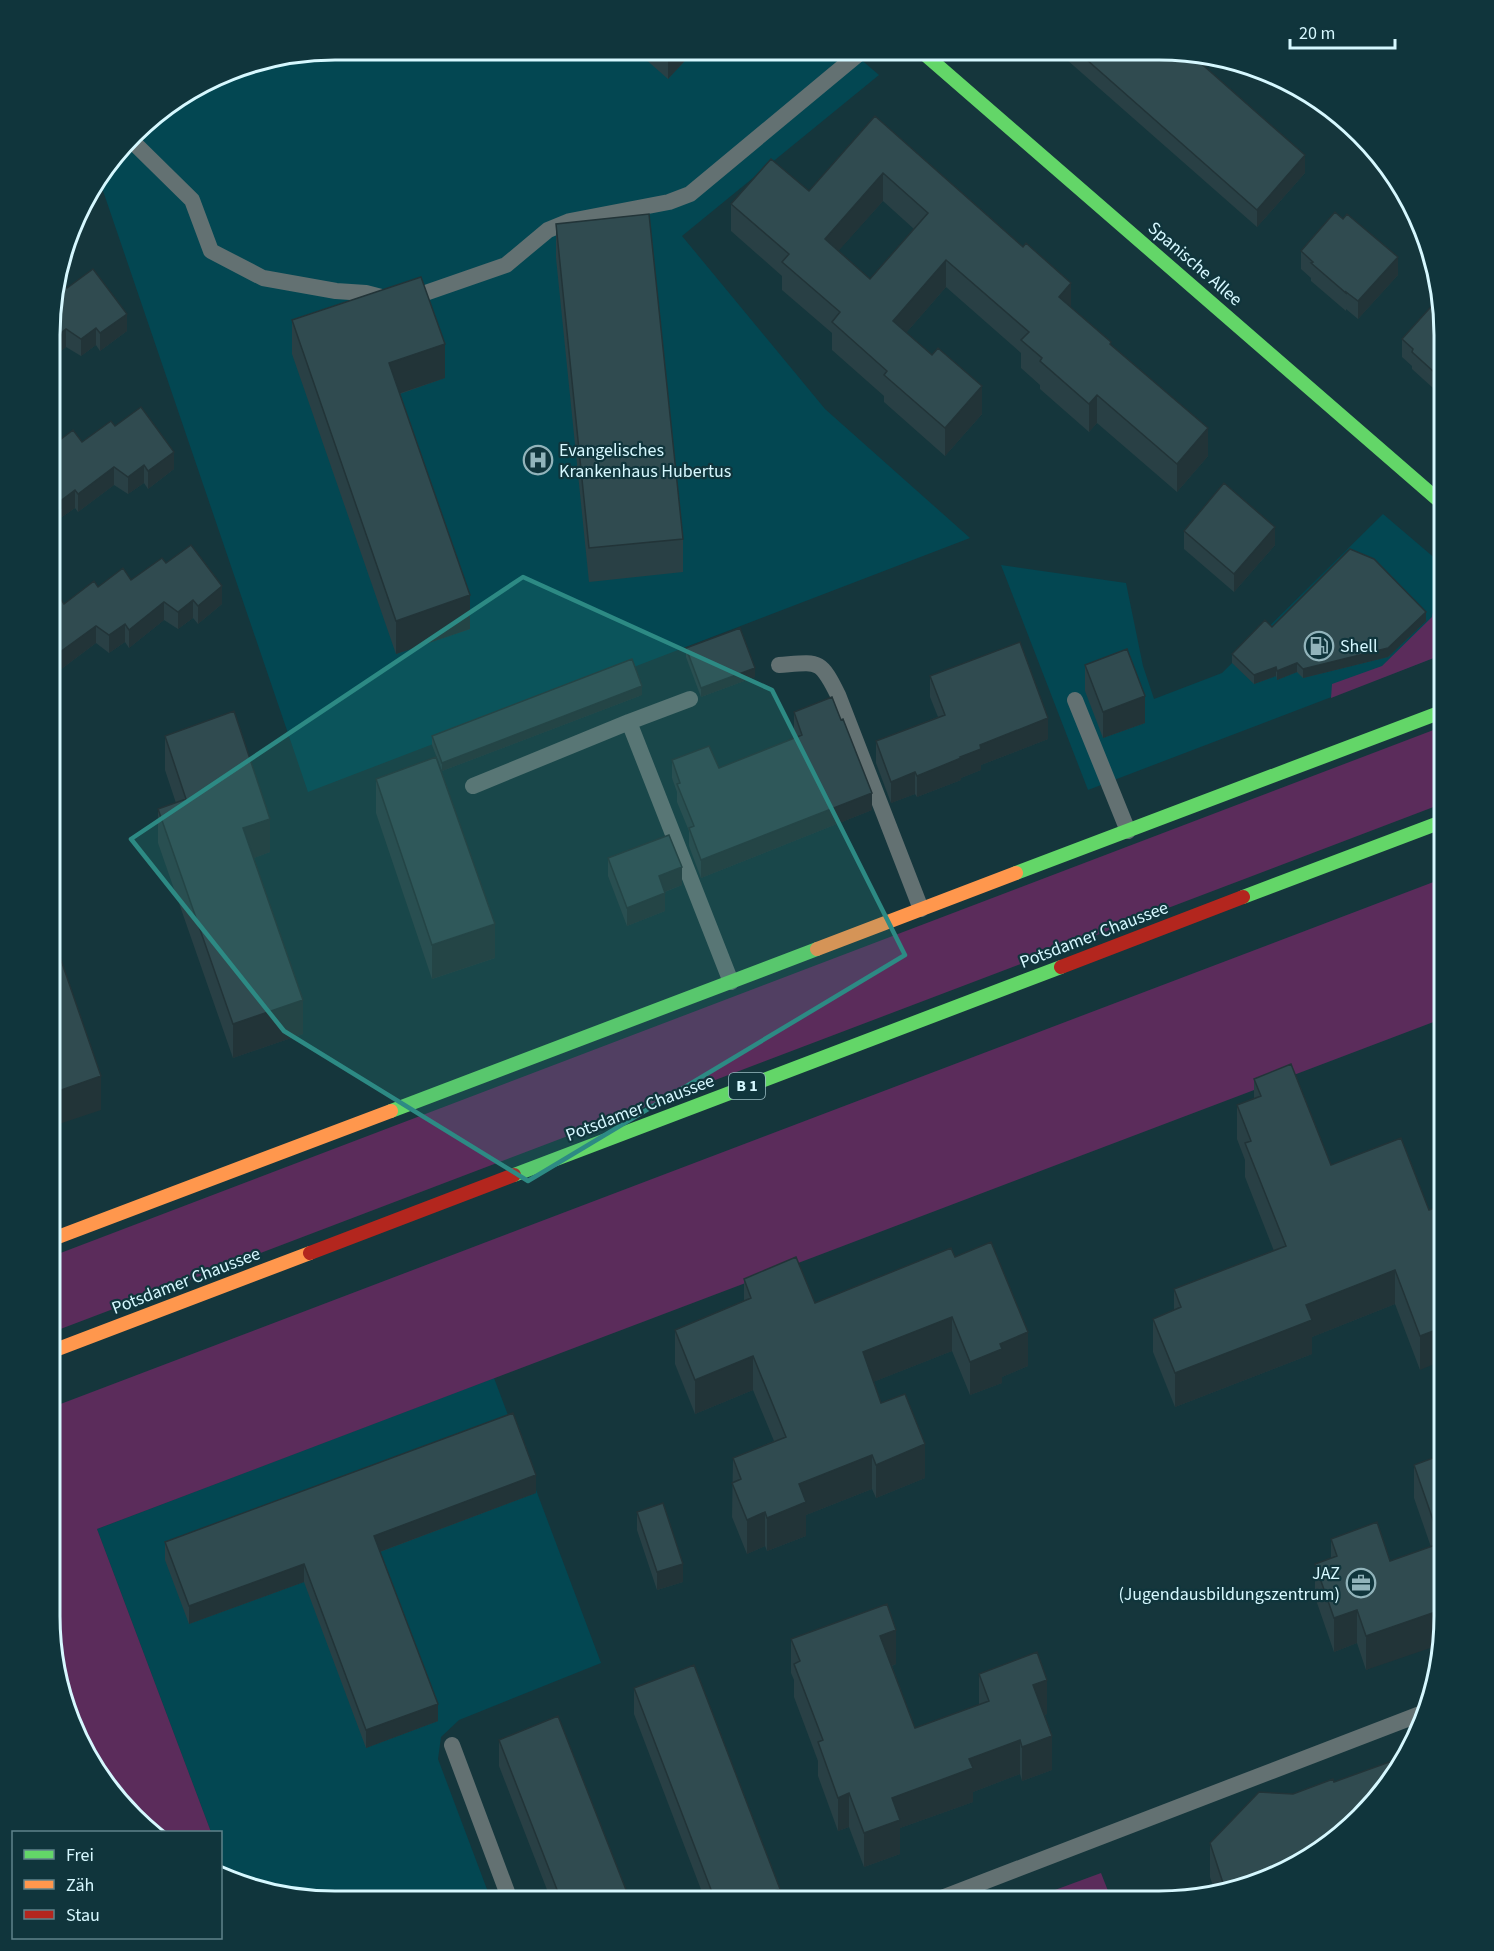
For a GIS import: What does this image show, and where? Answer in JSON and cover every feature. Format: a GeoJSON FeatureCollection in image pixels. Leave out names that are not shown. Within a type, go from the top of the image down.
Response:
{"type":"FeatureCollection","features":[{"type":"Feature","properties":{"kind":"main road","name":"Spanische Allee"},"geometry":{"type":"LineString","coordinates":[[931,60],[1434,496]]}},
{"type":"Feature","properties":{"kind":"main road"},"geometry":{"type":"LineString","coordinates":[[60,1236],[1434,715]]}},
{"type":"Feature","properties":{"kind":"main road","name":"Potsdamer Chaussee"},"geometry":{"type":"LineString","coordinates":[[60,1348],[1434,825]]}},
{"type":"Feature","properties":{"kind":"lane"},"geometry":{"type":"LineString","coordinates":[[135,145],[192,200],[211,250],[263,278],[336,291],[366,293],[393,300],[411,298],[506,265],[548,230],[570,221],[669,202],[690,194],[850,60]]}},
{"type":"Feature","properties":{"kind":"lane"},"geometry":{"type":"LineString","coordinates":[[779,665],[813,663],[827,673],[838,695],[921,909]]}},
{"type":"Feature","properties":{"kind":"lane"},"geometry":{"type":"LineString","coordinates":[[473,786],[690,699]]}},
{"type":"Feature","properties":{"kind":"lane"},"geometry":{"type":"LineString","coordinates":[[1075,700],[1128,831]]}},
{"type":"Feature","properties":{"kind":"lane"},"geometry":{"type":"LineString","coordinates":[[629,722],[731,982]]}},
{"type":"Feature","properties":{"kind":"lane"},"geometry":{"type":"LineString","coordinates":[[960,1891],[1415,1715]]}},
{"type":"Feature","properties":{"kind":"lane"},"geometry":{"type":"LineString","coordinates":[[452,1745],[507,1891]]}},
{"type":"Feature","properties":{"kind":"highlighted area"},"geometry":{"type":"Polygon","coordinates":[[[523,577],[772,690],[905,955],[528,1181],[284,1031],[131,839],[523,577]]]}},
{"type":"Feature","properties":{"kind":"shaded area","name":"Evangelisches Krankenhaus Hubertus"},"geometry":{"type":"Polygon","coordinates":[[[335,60],[862,60],[879,75],[682,236],[825,409],[970,538],[308,792],[102,188],[106,182],[140,140],[182,106],[230,81],[264,69],[299,62],[335,60]]]}},
{"type":"Feature","properties":{"kind":"shaded area"},"geometry":{"type":"Polygon","coordinates":[[[1383,514],[1434,557],[1434,658],[1088,790],[1001,565],[1126,583],[1143,666],[1154,699],[1222,673],[1383,514]]]}},
{"type":"Feature","properties":{"kind":"shaded area"},"geometry":{"type":"Polygon","coordinates":[[[1434,608],[1434,658],[1331,698],[1332,684],[1382,666],[1432,617],[1434,608]]]}},
{"type":"Feature","properties":{"kind":"shaded area"},"geometry":{"type":"Polygon","coordinates":[[[1434,730],[1434,807],[60,1329],[60,1253],[1434,730]]]}},
{"type":"Feature","properties":{"kind":"shaded area"},"geometry":{"type":"Polygon","coordinates":[[[1434,882],[1434,1022],[97,1529],[211,1831],[164,1831],[140,1811],[106,1769],[88,1738],[75,1705],[65,1670],[60,1616],[60,1404],[1434,882]]]}},
{"type":"Feature","properties":{"kind":"shaded area"},"geometry":{"type":"Polygon","coordinates":[[[494,1378],[601,1663],[459,1720],[441,1737],[438,1759],[488,1891],[299,1889],[264,1882],[224,1867],[222,1831],[211,1831],[97,1529],[494,1378]]]}},
{"type":"Feature","properties":{"kind":"shaded area"},"geometry":{"type":"Polygon","coordinates":[[[1101,1873],[1108,1891],[1052,1891],[1101,1873]]]}},
{"type":"Feature","properties":{"kind":"building"},"geometry":{"type":"Polygon","coordinates":[[[1087,60],[1159,60],[1200,63],[1305,155],[1257,210],[1087,60]]]}},
{"type":"Feature","properties":{"kind":"building"},"geometry":{"type":"Polygon","coordinates":[[[875,116],[1023,247],[1026,243],[1071,283],[1059,297],[1208,428],[1177,464],[1097,395],[1089,404],[1040,361],[1042,358],[1021,340],[1029,332],[946,260],[893,321],[932,355],[938,348],[982,386],[945,428],[884,375],[887,371],[832,322],[840,312],[782,262],[789,254],[731,204],[771,159],[809,191],[875,116]],[[883,173],[825,239],[870,279],[928,213],[883,173]]]}},
{"type":"Feature","properties":{"kind":"building"},"geometry":{"type":"Polygon","coordinates":[[[1335,212],[1343,219],[1347,214],[1398,257],[1358,301],[1311,263],[1313,262],[1301,251],[1335,212]]]}},
{"type":"Feature","properties":{"kind":"building"},"geometry":{"type":"Polygon","coordinates":[[[649,214],[683,539],[589,548],[556,224],[649,214]]]}},
{"type":"Feature","properties":{"kind":"building"},"geometry":{"type":"Polygon","coordinates":[[[93,269],[127,314],[100,333],[96,328],[81,339],[66,329],[60,334],[64,285],[67,288],[93,269]]]}},
{"type":"Feature","properties":{"kind":"building"},"geometry":{"type":"Polygon","coordinates":[[[421,277],[445,344],[389,363],[470,595],[396,621],[292,320],[421,277]]]}},
{"type":"Feature","properties":{"kind":"building"},"geometry":{"type":"Polygon","coordinates":[[[1432,305],[1434,372],[1412,352],[1413,349],[1402,339],[1432,305]]]}},
{"type":"Feature","properties":{"kind":"building"},"geometry":{"type":"Polygon","coordinates":[[[141,407],[174,452],[148,471],[144,465],[128,477],[114,467],[78,494],[75,490],[60,501],[60,440],[73,430],[82,442],[111,421],[115,426],[141,407]]]}},
{"type":"Feature","properties":{"kind":"building"},"geometry":{"type":"Polygon","coordinates":[[[1224,483],[1275,527],[1234,574],[1184,531],[1224,483]]]}},
{"type":"Feature","properties":{"kind":"building"},"geometry":{"type":"Polygon","coordinates":[[[191,545],[222,586],[198,606],[193,600],[178,612],[164,602],[129,630],[125,624],[109,635],[96,626],[60,652],[60,598],[64,604],[94,581],[98,587],[123,568],[131,580],[162,558],[166,563],[191,545]]]}},
{"type":"Feature","properties":{"kind":"building"},"geometry":{"type":"Polygon","coordinates":[[[1350,549],[1374,559],[1426,612],[1388,648],[1303,669],[1297,663],[1277,671],[1276,667],[1254,675],[1232,654],[1265,620],[1272,627],[1350,549]]]}},
{"type":"Feature","properties":{"kind":"building"},"geometry":{"type":"Polygon","coordinates":[[[740,628],[755,668],[701,688],[686,648],[740,628]]]}},
{"type":"Feature","properties":{"kind":"building"},"geometry":{"type":"Polygon","coordinates":[[[1020,642],[1048,718],[980,745],[981,749],[917,776],[915,772],[891,782],[876,741],[945,715],[930,676],[1020,642]]]}},
{"type":"Feature","properties":{"kind":"building"},"geometry":{"type":"Polygon","coordinates":[[[1127,649],[1145,696],[1103,712],[1085,665],[1127,649]]]}},
{"type":"Feature","properties":{"kind":"building"},"geometry":{"type":"Polygon","coordinates":[[[632,659],[642,686],[442,763],[432,736],[632,659]]]}},
{"type":"Feature","properties":{"kind":"building"},"geometry":{"type":"Polygon","coordinates":[[[832,697],[872,793],[701,860],[689,828],[694,826],[677,784],[680,783],[672,760],[709,746],[719,768],[802,735],[794,712],[832,697]]]}},
{"type":"Feature","properties":{"kind":"building"},"geometry":{"type":"Polygon","coordinates":[[[234,711],[270,819],[243,828],[303,1000],[233,1024],[158,809],[186,799],[165,736],[234,711]]]}},
{"type":"Feature","properties":{"kind":"building"},"geometry":{"type":"Polygon","coordinates":[[[436,757],[495,924],[432,945],[376,779],[436,757]]]}},
{"type":"Feature","properties":{"kind":"building"},"geometry":{"type":"Polygon","coordinates":[[[669,835],[682,867],[659,876],[665,893],[627,908],[608,858],[669,835]]]}},
{"type":"Feature","properties":{"kind":"building"},"geometry":{"type":"Polygon","coordinates":[[[60,957],[101,1076],[60,1090],[60,957]]]}},
{"type":"Feature","properties":{"kind":"building"},"geometry":{"type":"Polygon","coordinates":[[[1291,1064],[1331,1165],[1401,1138],[1429,1210],[1434,1208],[1434,1331],[1420,1336],[1395,1270],[1306,1305],[1312,1320],[1175,1373],[1153,1319],[1181,1307],[1174,1289],[1286,1246],[1245,1143],[1251,1141],[1237,1105],[1261,1096],[1254,1079],[1291,1064]]]}},
{"type":"Feature","properties":{"kind":"building"},"geometry":{"type":"Polygon","coordinates":[[[991,1242],[1028,1332],[1000,1344],[1002,1349],[970,1362],[952,1317],[863,1352],[881,1403],[905,1394],[925,1444],[876,1465],[872,1455],[799,1484],[806,1502],[767,1518],[765,1512],[747,1520],[732,1483],[741,1479],[733,1458],[786,1437],[753,1356],[695,1380],[675,1330],[751,1298],[744,1279],[796,1257],[815,1303],[951,1248],[955,1257],[991,1242]]]}},
{"type":"Feature","properties":{"kind":"building"},"geometry":{"type":"Polygon","coordinates":[[[513,1413],[536,1475],[374,1536],[438,1704],[366,1730],[304,1564],[189,1606],[165,1542],[513,1413]]]}},
{"type":"Feature","properties":{"kind":"building"},"geometry":{"type":"Polygon","coordinates":[[[1434,1458],[1434,1523],[1414,1465],[1434,1458]]]}},
{"type":"Feature","properties":{"kind":"building"},"geometry":{"type":"Polygon","coordinates":[[[663,1503],[683,1564],[657,1572],[637,1512],[663,1503]]]}},
{"type":"Feature","properties":{"kind":"building"},"geometry":{"type":"Polygon","coordinates":[[[1377,1522],[1390,1561],[1434,1545],[1434,1612],[1366,1636],[1357,1610],[1334,1618],[1315,1564],[1337,1556],[1331,1539],[1377,1522]]]}},
{"type":"Feature","properties":{"kind":"building"},"geometry":{"type":"Polygon","coordinates":[[[887,1604],[896,1630],[880,1636],[915,1728],[989,1701],[979,1674],[1037,1652],[1047,1680],[1033,1685],[1052,1736],[1022,1747],[1020,1740],[969,1759],[973,1768],[892,1798],[900,1820],[864,1833],[849,1793],[838,1798],[818,1742],[823,1740],[794,1664],[800,1661],[791,1639],[887,1604]]]}},
{"type":"Feature","properties":{"kind":"building"},"geometry":{"type":"Polygon","coordinates":[[[694,1665],[780,1889],[774,1891],[712,1891],[634,1688],[694,1665]]]}},
{"type":"Feature","properties":{"kind":"building"},"geometry":{"type":"Polygon","coordinates":[[[558,1716],[626,1891],[558,1891],[499,1740],[558,1716]]]}},
{"type":"Feature","properties":{"kind":"building"},"geometry":{"type":"Polygon","coordinates":[[[1393,1761],[1354,1811],[1312,1845],[1281,1863],[1223,1884],[1210,1843],[1259,1792],[1293,1794],[1333,1779],[1334,1782],[1393,1761]]]}},
{"type":"Feature","properties":{"kind":"traffic: fast"},"geometry":{"type":"LineString","coordinates":[[931,60],[1434,496]]}},
{"type":"Feature","properties":{"kind":"traffic: fast"},"geometry":{"type":"LineString","coordinates":[[1016,873],[1434,715]]}},
{"type":"Feature","properties":{"kind":"traffic: fast"},"geometry":{"type":"LineString","coordinates":[[1243,897],[1434,825]]}},
{"type":"Feature","properties":{"kind":"traffic: fast"},"geometry":{"type":"LineString","coordinates":[[391,1111],[817,949]]}},
{"type":"Feature","properties":{"kind":"traffic: fast"},"geometry":{"type":"LineString","coordinates":[[514,1175],[1061,967]]}},
{"type":"Feature","properties":{"kind":"traffic: slow"},"geometry":{"type":"LineString","coordinates":[[817,949],[1016,873]]}},
{"type":"Feature","properties":{"kind":"traffic: slow"},"geometry":{"type":"LineString","coordinates":[[60,1236],[391,1111]]}},
{"type":"Feature","properties":{"kind":"traffic: slow"},"geometry":{"type":"LineString","coordinates":[[60,1348],[310,1253]]}},
{"type":"Feature","properties":{"kind":"traffic: jam"},"geometry":{"type":"LineString","coordinates":[[1061,967],[1243,897]]}},
{"type":"Feature","properties":{"kind":"traffic: jam"},"geometry":{"type":"LineString","coordinates":[[310,1253],[514,1175]]}},
{"type":"Feature","properties":{"kind":"place","name":"Evangelisches Krankenhaus Hubertus"},"geometry":{"type":"Point","coordinates":[538,460]}},
{"type":"Feature","properties":{"kind":"place","name":"Shell"},"geometry":{"type":"Point","coordinates":[1319,646]}},
{"type":"Feature","properties":{"kind":"place","name":"JAZ (Jugendausbildungszentrum)"},"geometry":{"type":"Point","coordinates":[1361,1583]}}]}
